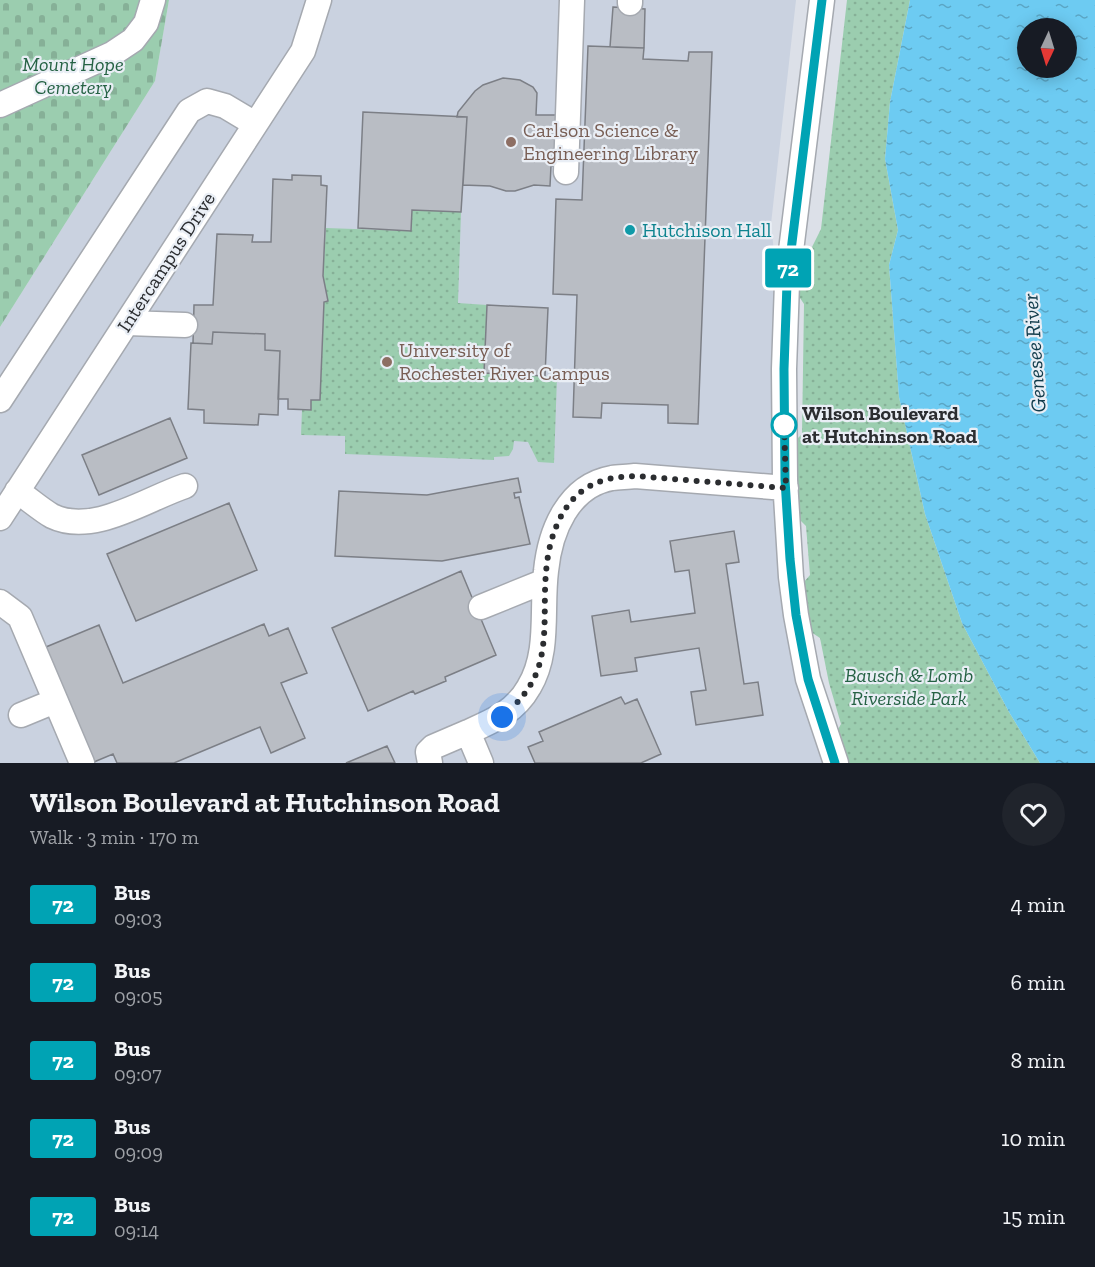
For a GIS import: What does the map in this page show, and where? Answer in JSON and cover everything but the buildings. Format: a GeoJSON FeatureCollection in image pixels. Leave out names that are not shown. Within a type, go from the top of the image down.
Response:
{"type":"FeatureCollection","features":[{"type":"Feature","properties":{"kind":"street"},"geometry":{"type":"LineString","coordinates":[[0,105],[112,54],[133,40],[146,23],[153,0]]}},
{"type":"Feature","properties":{"kind":"street","name":"Intercampus Drive"},"geometry":{"type":"LineString","coordinates":[[0,518],[303,51],[319,0]]}},
{"type":"Feature","properties":{"kind":"street"},"geometry":{"type":"LineString","coordinates":[[566,172],[572,0]]}},
{"type":"Feature","properties":{"kind":"street"},"geometry":{"type":"LineString","coordinates":[[822,0],[787,283],[784,369],[786,488],[796,615],[808,679],[836,763]]}},
{"type":"Feature","properties":{"kind":"street"},"geometry":{"type":"LineString","coordinates":[[0,400],[189,111],[207,101],[225,106],[255,124]]}},
{"type":"Feature","properties":{"kind":"street"},"geometry":{"type":"LineString","coordinates":[[127,323],[185,325]]}},
{"type":"Feature","properties":{"kind":"street"},"geometry":{"type":"LineString","coordinates":[[430,763],[428,752],[433,747],[502,717],[518,703],[529,687],[538,669],[544,638],[545,581],[552,539],[564,510],[576,496],[590,486],[611,478],[635,476],[786,488]]}},
{"type":"Feature","properties":{"kind":"street"},"geometry":{"type":"LineString","coordinates":[[17,491],[52,516],[85,523],[125,511],[185,486]]}},
{"type":"Feature","properties":{"kind":"street"},"geometry":{"type":"LineString","coordinates":[[481,607],[545,581]]}},
{"type":"Feature","properties":{"kind":"street"},"geometry":{"type":"LineString","coordinates":[[0,602],[27,614],[55,701],[82,763]]}},
{"type":"Feature","properties":{"kind":"street"},"geometry":{"type":"LineString","coordinates":[[21,715],[55,701]]}},
{"type":"Feature","properties":{"kind":"street"},"geometry":{"type":"LineString","coordinates":[[468,732],[481,763]]}},
{"type":"Feature","properties":{"kind":"shaded area","name":"University of Rochester River Campus"},"geometry":{"type":"Polygon","coordinates":[[[169,0],[796,0],[771,224],[776,271],[772,397],[787,629],[806,714],[823,763],[0,763],[0,327],[155,81],[169,0]]]}},
{"type":"Feature","properties":{"kind":"green space","name":"Mount Hope Cemetery"},"geometry":{"type":"Polygon","coordinates":[[[0,0],[169,0],[155,81],[0,327],[0,0]]]}},
{"type":"Feature","properties":{"kind":"green space","name":"Bausch & Lomb Riverside Park"},"geometry":{"type":"Polygon","coordinates":[[[847,0],[910,0],[890,102],[885,159],[898,230],[889,265],[899,397],[925,514],[962,623],[1009,712],[1040,763],[847,763],[836,733],[841,724],[829,683],[820,638],[811,632],[804,582],[810,575],[806,526],[799,519],[795,441],[802,434],[804,304],[798,295],[801,269],[821,229],[847,0]]]}},
{"type":"Feature","properties":{"kind":"green space"},"geometry":{"type":"Polygon","coordinates":[[[412,210],[461,212],[458,303],[487,305],[484,373],[557,377],[554,463],[538,462],[528,442],[514,441],[509,456],[494,457],[494,460],[345,454],[345,436],[301,435],[302,410],[311,410],[311,400],[320,399],[324,302],[328,300],[323,276],[326,228],[411,231],[412,210]]]}},
{"type":"Feature","properties":{"kind":"water","name":"Genesee River"},"geometry":{"type":"Polygon","coordinates":[[[910,0],[1095,0],[1095,763],[1040,763],[1009,712],[962,623],[925,514],[899,397],[889,265],[898,230],[885,159],[890,102],[910,0]]]}},
{"type":"Feature","properties":{"kind":"bus line","name":"72"},"geometry":{"type":"LineString","coordinates":[[822,0],[787,283],[784,369],[785,480],[788,540],[796,615],[808,679],[835,763]]}},
{"type":"Feature","properties":{"kind":"place","name":"Carlson Science & Engineering Library"},"geometry":{"type":"Point","coordinates":[511,142]}},
{"type":"Feature","properties":{"kind":"place","name":"Hutchison Hall"},"geometry":{"type":"Point","coordinates":[630,230]}},
{"type":"Feature","properties":{"kind":"place","name":"University of Rochester River Campus"},"geometry":{"type":"Point","coordinates":[387,362]}},
{"type":"Feature","properties":{"kind":"place","name":"Wilson Boulevard at Hutchinson Road"},"geometry":{"type":"Point","coordinates":[784,425]}},
{"type":"Feature","properties":{"kind":"route"},"geometry":{"type":"LineString","coordinates":[[502,717],[518,703],[538,669],[544,638],[546,572],[552,539],[564,510],[576,496],[590,486],[611,478],[635,476],[786,488],[784,421],[784,425]]}}]}
